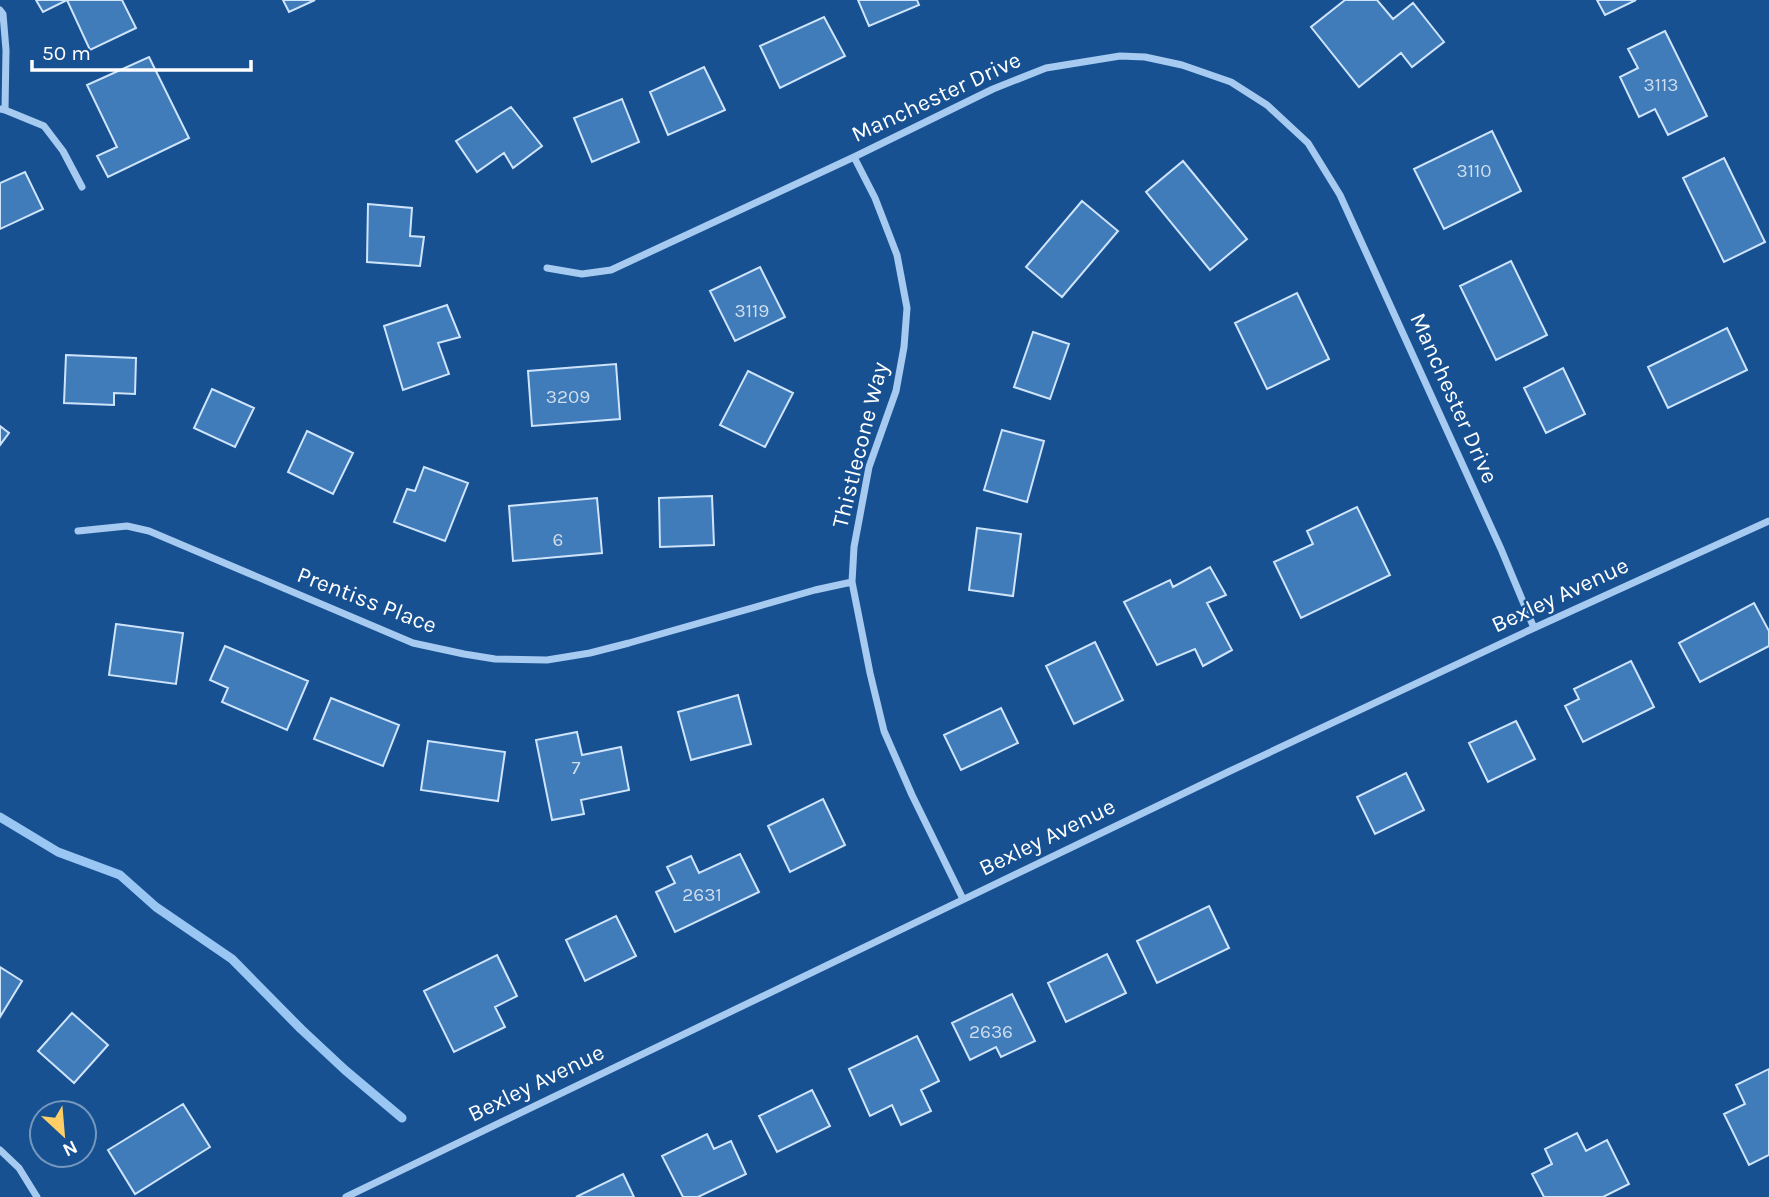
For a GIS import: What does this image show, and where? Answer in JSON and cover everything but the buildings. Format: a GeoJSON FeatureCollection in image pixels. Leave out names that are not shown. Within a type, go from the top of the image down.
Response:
{"type":"FeatureCollection","features":[{"type":"Feature","properties":{"kind":"street"},"geometry":{"type":"LineString","coordinates":[[0,10],[6,50],[2,109],[44,126],[63,151],[82,187]]}},
{"type":"Feature","properties":{"kind":"street","name":"Manchester Drive"},"geometry":{"type":"LineString","coordinates":[[547,268],[582,274],[611,270],[993,89],[1046,68],[1120,57],[1145,57],[1182,65],[1231,82],[1268,105],[1308,143],[1340,195],[1479,500],[1534,628]]}},
{"type":"Feature","properties":{"kind":"street","name":"Thistlecone Way"},"geometry":{"type":"LineString","coordinates":[[854,157],[875,198],[897,255],[906,308],[904,347],[896,391],[869,467],[854,547],[852,582],[884,731],[963,899]]}},
{"type":"Feature","properties":{"kind":"street","name":"Bexley Avenue"},"geometry":{"type":"LineString","coordinates":[[346,1197],[963,899],[1534,628],[1769,521]]}},
{"type":"Feature","properties":{"kind":"street","name":"Prentiss Place"},"geometry":{"type":"LineString","coordinates":[[78,531],[127,526],[149,531],[413,643],[495,659],[547,660],[590,653],[852,582]]}},
{"type":"Feature","properties":{"kind":"street"},"geometry":{"type":"LineString","coordinates":[[0,1150],[19,1168],[37,1197]]}},
{"type":"Feature","properties":{"kind":"waterway"},"geometry":{"type":"LineString","coordinates":[[0,817],[58,852],[120,875],[156,907],[232,959],[301,1029],[402,1118]]}}]}
